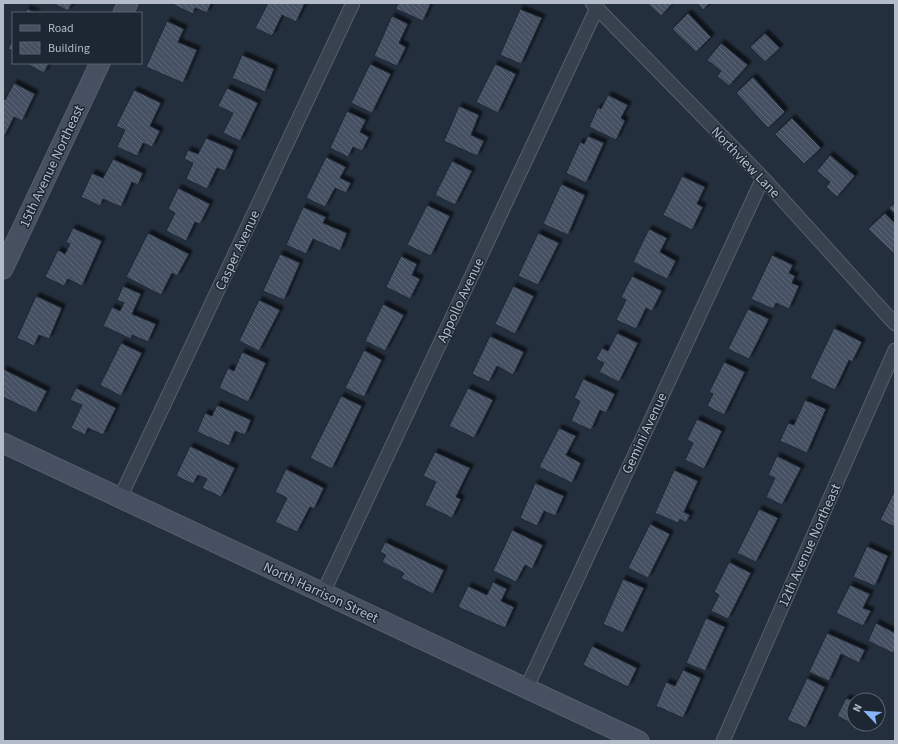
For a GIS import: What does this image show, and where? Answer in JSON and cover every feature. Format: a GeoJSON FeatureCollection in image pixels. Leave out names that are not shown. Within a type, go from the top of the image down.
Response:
{"type":"FeatureCollection","features":[{"type":"Feature","properties":{"kind":"street"},"geometry":{"type":"LineString","coordinates":[[124,12],[128,3]]}},
{"type":"Feature","properties":{"kind":"street","name":"Casper Avenue"},"geometry":{"type":"LineString","coordinates":[[120,498],[353,3]]}},
{"type":"Feature","properties":{"kind":"street","name":"Northview Lane"},"geometry":{"type":"LineString","coordinates":[[595,5],[763,178],[895,324]]}},
{"type":"Feature","properties":{"kind":"street","name":"Appollo Avenue"},"geometry":{"type":"LineString","coordinates":[[323,593],[595,5]]}},
{"type":"Feature","properties":{"kind":"street","name":"15th Avenue Northeast"},"geometry":{"type":"LineString","coordinates":[[3,269],[100,64]]}},
{"type":"Feature","properties":{"kind":"street","name":"Gemini Avenue"},"geometry":{"type":"LineString","coordinates":[[526,688],[763,178]]}},
{"type":"Feature","properties":{"kind":"street","name":"12th Avenue Northeast"},"geometry":{"type":"LineString","coordinates":[[723,741],[895,350]]}},
{"type":"Feature","properties":{"kind":"street","name":"North Harrison Street"},"geometry":{"type":"LineString","coordinates":[[3,442],[639,741]]}},
{"type":"Feature","properties":{"kind":"building"},"geometry":{"type":"Polygon","coordinates":[[[53,3],[72,3],[68,11],[53,3]]]}},
{"type":"Feature","properties":{"kind":"building"},"geometry":{"type":"Polygon","coordinates":[[[175,3],[211,3],[207,13],[195,8],[193,14],[174,5],[175,3]]]}},
{"type":"Feature","properties":{"kind":"building"},"geometry":{"type":"Polygon","coordinates":[[[268,3],[305,3],[296,22],[282,15],[272,36],[255,28],[268,3]]]}},
{"type":"Feature","properties":{"kind":"building"},"geometry":{"type":"Polygon","coordinates":[[[398,3],[431,3],[423,21],[396,9],[398,3]]]}},
{"type":"Feature","properties":{"kind":"building"},"geometry":{"type":"Polygon","coordinates":[[[647,3],[673,3],[661,16],[647,3]]]}},
{"type":"Feature","properties":{"kind":"building"},"geometry":{"type":"Polygon","coordinates":[[[697,3],[710,3],[703,10],[697,3]]]}},
{"type":"Feature","properties":{"kind":"building"},"geometry":{"type":"Polygon","coordinates":[[[27,9],[34,12],[26,12],[27,9]]]}},
{"type":"Feature","properties":{"kind":"building"},"geometry":{"type":"Polygon","coordinates":[[[520,9],[542,18],[521,64],[500,55],[520,9]]]}},
{"type":"Feature","properties":{"kind":"building"},"geometry":{"type":"Polygon","coordinates":[[[688,13],[711,37],[696,52],[672,29],[688,13]]]}},
{"type":"Feature","properties":{"kind":"building"},"geometry":{"type":"Polygon","coordinates":[[[392,16],[408,24],[399,43],[406,47],[397,66],[374,56],[392,16]]]}},
{"type":"Feature","properties":{"kind":"building"},"geometry":{"type":"Polygon","coordinates":[[[167,21],[184,29],[178,42],[197,50],[183,83],[146,67],[167,21]]]}},
{"type":"Feature","properties":{"kind":"building"},"geometry":{"type":"Polygon","coordinates":[[[765,33],[780,48],[765,62],[750,47],[765,33]]]}},
{"type":"Feature","properties":{"kind":"building"},"geometry":{"type":"Polygon","coordinates":[[[12,41],[12,51],[8,49],[12,41]]]}},
{"type":"Feature","properties":{"kind":"building"},"geometry":{"type":"Polygon","coordinates":[[[721,43],[748,65],[729,86],[717,76],[721,71],[707,60],[721,43]]]}},
{"type":"Feature","properties":{"kind":"building"},"geometry":{"type":"Polygon","coordinates":[[[242,55],[274,69],[265,92],[232,78],[242,55]]]}},
{"type":"Feature","properties":{"kind":"building"},"geometry":{"type":"Polygon","coordinates":[[[27,64],[48,64],[44,73],[27,64]]]}},
{"type":"Feature","properties":{"kind":"building"},"geometry":{"type":"Polygon","coordinates":[[[370,64],[391,74],[372,113],[351,103],[370,64]]]}},
{"type":"Feature","properties":{"kind":"building"},"geometry":{"type":"Polygon","coordinates":[[[495,64],[516,74],[498,113],[476,102],[495,64]]]}},
{"type":"Feature","properties":{"kind":"building"},"geometry":{"type":"Polygon","coordinates":[[[753,77],[785,112],[768,128],[736,93],[753,77]]]}},
{"type":"Feature","properties":{"kind":"building"},"geometry":{"type":"Polygon","coordinates":[[[14,83],[35,94],[22,121],[14,117],[3,139],[3,99],[5,100],[14,83]]]}},
{"type":"Feature","properties":{"kind":"building"},"geometry":{"type":"Polygon","coordinates":[[[227,88],[258,103],[240,141],[223,133],[233,113],[218,106],[227,88]]]}},
{"type":"Feature","properties":{"kind":"building"},"geometry":{"type":"Polygon","coordinates":[[[134,90],[161,103],[150,126],[160,131],[152,147],[143,143],[137,156],[117,147],[125,130],[116,126],[134,90]]]}},
{"type":"Feature","properties":{"kind":"building"},"geometry":{"type":"Polygon","coordinates":[[[608,95],[628,105],[621,118],[625,121],[616,140],[589,127],[598,107],[601,109],[608,95]]]}},
{"type":"Feature","properties":{"kind":"building"},"geometry":{"type":"Polygon","coordinates":[[[459,106],[479,115],[471,135],[484,141],[477,156],[444,141],[459,106]]]}},
{"type":"Feature","properties":{"kind":"building"},"geometry":{"type":"Polygon","coordinates":[[[347,111],[366,120],[360,132],[369,137],[362,151],[353,147],[348,157],[330,148],[347,111]]]}},
{"type":"Feature","properties":{"kind":"building"},"geometry":{"type":"Polygon","coordinates":[[[792,118],[821,148],[804,164],[775,134],[792,118]]]}},
{"type":"Feature","properties":{"kind":"building"},"geometry":{"type":"Polygon","coordinates":[[[588,136],[604,143],[586,183],[566,173],[580,142],[584,144],[588,136]]]}},
{"type":"Feature","properties":{"kind":"building"},"geometry":{"type":"Polygon","coordinates":[[[206,138],[234,150],[225,171],[217,168],[207,189],[186,179],[193,163],[184,159],[188,150],[198,154],[206,138]]]}},
{"type":"Feature","properties":{"kind":"building"},"geometry":{"type":"Polygon","coordinates":[[[830,155],[855,176],[837,197],[826,187],[830,182],[817,171],[830,155]]]}},
{"type":"Feature","properties":{"kind":"building"},"geometry":{"type":"Polygon","coordinates":[[[326,157],[346,167],[340,178],[351,183],[346,193],[335,188],[325,207],[306,198],[326,157]]]}},
{"type":"Feature","properties":{"kind":"building"},"geometry":{"type":"Polygon","coordinates":[[[113,159],[143,173],[138,185],[132,182],[121,207],[103,199],[100,206],[81,197],[92,173],[103,178],[113,159]]]}},
{"type":"Feature","properties":{"kind":"building"},"geometry":{"type":"Polygon","coordinates":[[[452,161],[472,171],[455,205],[435,195],[452,161]]]}},
{"type":"Feature","properties":{"kind":"building"},"geometry":{"type":"Polygon","coordinates":[[[682,176],[705,187],[697,204],[703,207],[692,230],[663,215],[682,176]]]}},
{"type":"Feature","properties":{"kind":"building"},"geometry":{"type":"Polygon","coordinates":[[[561,184],[585,195],[568,235],[543,224],[561,184]]]}},
{"type":"Feature","properties":{"kind":"building"},"geometry":{"type":"Polygon","coordinates":[[[178,188],[210,204],[200,224],[195,222],[186,241],[166,231],[175,213],[168,209],[178,188]]]}},
{"type":"Feature","properties":{"kind":"building"},"geometry":{"type":"Polygon","coordinates":[[[895,203],[895,214],[889,208],[895,203]]]}},
{"type":"Feature","properties":{"kind":"building"},"geometry":{"type":"Polygon","coordinates":[[[427,205],[450,216],[431,256],[407,245],[427,205]]]}},
{"type":"Feature","properties":{"kind":"building"},"geometry":{"type":"Polygon","coordinates":[[[303,207],[326,217],[323,223],[347,233],[340,251],[313,239],[306,254],[286,245],[303,207]]]}},
{"type":"Feature","properties":{"kind":"building"},"geometry":{"type":"Polygon","coordinates":[[[885,213],[895,223],[894,254],[868,229],[885,213]]]}},
{"type":"Feature","properties":{"kind":"building"},"geometry":{"type":"Polygon","coordinates":[[[73,228],[102,241],[82,286],[68,279],[64,286],[45,277],[58,250],[65,254],[70,244],[66,242],[73,228]]]}},
{"type":"Feature","properties":{"kind":"building"},"geometry":{"type":"Polygon","coordinates":[[[649,229],[667,238],[660,252],[676,261],[667,279],[633,262],[649,229]]]}},
{"type":"Feature","properties":{"kind":"building"},"geometry":{"type":"Polygon","coordinates":[[[148,233],[189,254],[177,276],[172,273],[161,295],[126,277],[148,233]]]}},
{"type":"Feature","properties":{"kind":"building"},"geometry":{"type":"Polygon","coordinates":[[[538,233],[559,243],[538,285],[518,276],[538,233]]]}},
{"type":"Feature","properties":{"kind":"building"},"geometry":{"type":"Polygon","coordinates":[[[280,254],[300,263],[284,300],[263,291],[280,254]]]}},
{"type":"Feature","properties":{"kind":"building"},"geometry":{"type":"Polygon","coordinates":[[[772,255],[793,265],[789,273],[795,276],[792,283],[799,286],[789,309],[776,303],[773,309],[751,299],[772,255]]]}},
{"type":"Feature","properties":{"kind":"building"},"geometry":{"type":"Polygon","coordinates":[[[401,256],[417,264],[412,275],[420,279],[410,299],[386,287],[401,256]]]}},
{"type":"Feature","properties":{"kind":"building"},"geometry":{"type":"Polygon","coordinates":[[[632,276],[662,291],[652,311],[646,308],[636,329],[616,320],[626,300],[621,297],[632,276]]]}},
{"type":"Feature","properties":{"kind":"building"},"geometry":{"type":"Polygon","coordinates":[[[123,286],[141,294],[132,314],[156,324],[148,342],[132,335],[131,339],[103,326],[112,307],[120,311],[124,303],[117,300],[123,286]]]}},
{"type":"Feature","properties":{"kind":"building"},"geometry":{"type":"Polygon","coordinates":[[[513,286],[534,296],[515,334],[495,324],[513,286]]]}},
{"type":"Feature","properties":{"kind":"building"},"geometry":{"type":"Polygon","coordinates":[[[36,296],[62,308],[49,339],[39,335],[34,346],[17,338],[36,296]]]}},
{"type":"Feature","properties":{"kind":"building"},"geometry":{"type":"Polygon","coordinates":[[[259,300],[280,310],[259,351],[239,341],[259,300]]]}},
{"type":"Feature","properties":{"kind":"building"},"geometry":{"type":"Polygon","coordinates":[[[383,304],[404,315],[385,351],[365,341],[383,304]]]}},
{"type":"Feature","properties":{"kind":"building"},"geometry":{"type":"Polygon","coordinates":[[[748,309],[769,319],[749,359],[728,349],[748,309]]]}},
{"type":"Feature","properties":{"kind":"building"},"geometry":{"type":"Polygon","coordinates":[[[834,328],[862,342],[852,362],[849,360],[835,390],[810,378],[834,328]]]}},
{"type":"Feature","properties":{"kind":"building"},"geometry":{"type":"Polygon","coordinates":[[[617,333],[638,343],[619,382],[599,372],[604,363],[596,359],[602,348],[608,351],[617,333]]]}},
{"type":"Feature","properties":{"kind":"building"},"geometry":{"type":"Polygon","coordinates":[[[490,336],[524,352],[513,375],[497,366],[489,382],[472,374],[490,336]]]}},
{"type":"Feature","properties":{"kind":"building"},"geometry":{"type":"Polygon","coordinates":[[[121,343],[142,353],[121,396],[100,385],[121,343]]]}},
{"type":"Feature","properties":{"kind":"building"},"geometry":{"type":"Polygon","coordinates":[[[364,350],[382,360],[364,397],[345,388],[364,350]]]}},
{"type":"Feature","properties":{"kind":"building"},"geometry":{"type":"Polygon","coordinates":[[[242,352],[266,363],[248,402],[219,388],[228,368],[234,371],[242,352]]]}},
{"type":"Feature","properties":{"kind":"building"},"geometry":{"type":"Polygon","coordinates":[[[724,362],[745,372],[724,415],[707,406],[713,394],[709,392],[724,362]]]}},
{"type":"Feature","properties":{"kind":"building"},"geometry":{"type":"Polygon","coordinates":[[[3,369],[47,391],[36,413],[3,397],[3,369]]]}},
{"type":"Feature","properties":{"kind":"building"},"geometry":{"type":"Polygon","coordinates":[[[583,379],[615,394],[606,413],[600,410],[591,430],[571,421],[580,401],[574,398],[583,379]]]}},
{"type":"Feature","properties":{"kind":"building"},"geometry":{"type":"Polygon","coordinates":[[[76,388],[116,408],[103,435],[88,428],[85,435],[71,428],[82,405],[70,400],[76,388]]]}},
{"type":"Feature","properties":{"kind":"building"},"geometry":{"type":"Polygon","coordinates":[[[468,388],[493,400],[474,438],[449,426],[468,388]]]}},
{"type":"Feature","properties":{"kind":"building"},"geometry":{"type":"Polygon","coordinates":[[[341,396],[362,406],[332,469],[310,458],[341,396]]]}},
{"type":"Feature","properties":{"kind":"building"},"geometry":{"type":"Polygon","coordinates":[[[805,400],[826,409],[807,453],[780,441],[788,423],[794,425],[805,400]]]}},
{"type":"Feature","properties":{"kind":"building"},"geometry":{"type":"Polygon","coordinates":[[[217,405],[251,420],[245,435],[235,431],[229,446],[197,432],[205,413],[212,416],[217,405]]]}},
{"type":"Feature","properties":{"kind":"building"},"geometry":{"type":"Polygon","coordinates":[[[697,419],[722,431],[704,469],[685,460],[693,443],[687,440],[697,419]]]}},
{"type":"Feature","properties":{"kind":"building"},"geometry":{"type":"Polygon","coordinates":[[[559,428],[576,436],[566,455],[581,463],[572,483],[539,467],[559,428]]]}},
{"type":"Feature","properties":{"kind":"building"},"geometry":{"type":"Polygon","coordinates":[[[190,446],[235,468],[221,497],[202,488],[207,479],[198,475],[193,484],[176,476],[190,446]]]}},
{"type":"Feature","properties":{"kind":"building"},"geometry":{"type":"Polygon","coordinates":[[[435,452],[470,468],[456,497],[461,499],[452,518],[425,505],[436,482],[423,476],[435,452]]]}},
{"type":"Feature","properties":{"kind":"building"},"geometry":{"type":"Polygon","coordinates":[[[777,456],[801,468],[782,505],[766,497],[775,478],[768,475],[777,456]]]}},
{"type":"Feature","properties":{"kind":"building"},"geometry":{"type":"Polygon","coordinates":[[[286,469],[324,488],[314,509],[310,507],[297,532],[275,522],[287,498],[275,492],[286,469]]]}},
{"type":"Feature","properties":{"kind":"building"},"geometry":{"type":"Polygon","coordinates":[[[674,470],[698,481],[684,512],[690,515],[686,523],[680,519],[678,523],[655,513],[674,470]]]}},
{"type":"Feature","properties":{"kind":"building"},"geometry":{"type":"Polygon","coordinates":[[[535,483],[564,496],[555,516],[544,511],[537,526],[520,518],[535,483]]]}},
{"type":"Feature","properties":{"kind":"building"},"geometry":{"type":"Polygon","coordinates":[[[895,490],[895,527],[880,520],[895,490]]]}},
{"type":"Feature","properties":{"kind":"building"},"geometry":{"type":"Polygon","coordinates":[[[759,509],[778,518],[756,562],[737,553],[759,509]]]}},
{"type":"Feature","properties":{"kind":"building"},"geometry":{"type":"Polygon","coordinates":[[[650,524],[670,534],[648,578],[628,568],[650,524]]]}},
{"type":"Feature","properties":{"kind":"building"},"geometry":{"type":"Polygon","coordinates":[[[512,530],[543,545],[532,569],[525,565],[516,582],[493,571],[512,530]]]}},
{"type":"Feature","properties":{"kind":"building"},"geometry":{"type":"Polygon","coordinates":[[[385,542],[444,570],[433,594],[401,578],[404,573],[382,562],[386,555],[380,552],[385,542]]]}},
{"type":"Feature","properties":{"kind":"building"},"geometry":{"type":"Polygon","coordinates":[[[867,546],[888,556],[875,586],[853,577],[867,546]]]}},
{"type":"Feature","properties":{"kind":"building"},"geometry":{"type":"Polygon","coordinates":[[[729,562],[751,573],[728,619],[711,611],[719,595],[714,592],[729,562]]]}},
{"type":"Feature","properties":{"kind":"building"},"geometry":{"type":"Polygon","coordinates":[[[623,579],[644,588],[623,633],[603,624],[623,579]]]}},
{"type":"Feature","properties":{"kind":"building"},"geometry":{"type":"Polygon","coordinates":[[[493,582],[507,589],[501,601],[514,607],[505,628],[458,607],[468,586],[487,595],[493,582]]]}},
{"type":"Feature","properties":{"kind":"building"},"geometry":{"type":"Polygon","coordinates":[[[850,585],[870,594],[863,608],[871,611],[863,626],[836,613],[850,585]]]}},
{"type":"Feature","properties":{"kind":"building"},"geometry":{"type":"Polygon","coordinates":[[[706,618],[725,627],[705,671],[686,663],[706,618]]]}},
{"type":"Feature","properties":{"kind":"building"},"geometry":{"type":"Polygon","coordinates":[[[876,623],[895,633],[895,650],[893,653],[868,641],[876,623]]]}},
{"type":"Feature","properties":{"kind":"building"},"geometry":{"type":"Polygon","coordinates":[[[827,633],[865,650],[859,663],[841,654],[829,681],[809,672],[827,633]]]}},
{"type":"Feature","properties":{"kind":"building"},"geometry":{"type":"Polygon","coordinates":[[[592,646],[637,668],[628,687],[583,665],[592,646]]]}},
{"type":"Feature","properties":{"kind":"building"},"geometry":{"type":"Polygon","coordinates":[[[683,670],[701,678],[683,718],[656,706],[666,682],[675,686],[683,670]]]}},
{"type":"Feature","properties":{"kind":"building"},"geometry":{"type":"Polygon","coordinates":[[[807,678],[825,687],[806,728],[787,720],[807,678]]]}},
{"type":"Feature","properties":{"kind":"building"},"geometry":{"type":"Polygon","coordinates":[[[846,698],[846,720],[837,716],[846,698]]]}}]}
